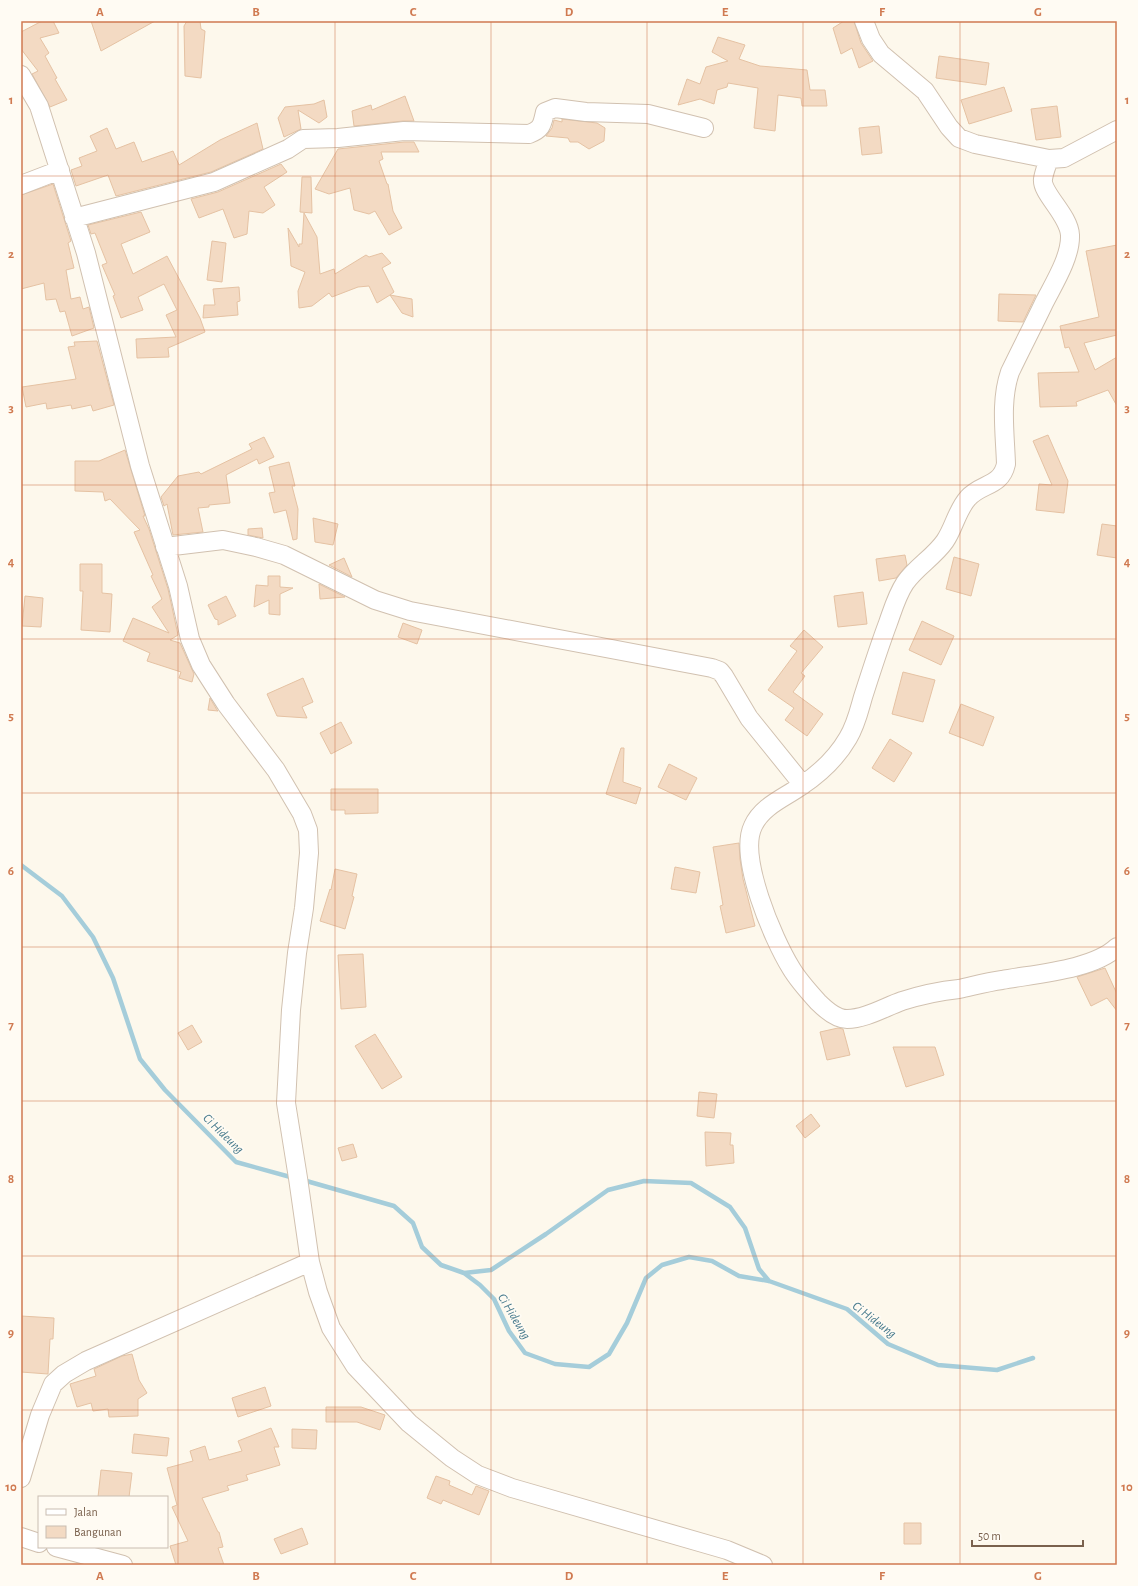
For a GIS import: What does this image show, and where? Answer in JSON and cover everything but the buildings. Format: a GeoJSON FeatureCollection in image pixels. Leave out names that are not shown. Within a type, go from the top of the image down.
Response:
{"type":"FeatureCollection","features":[{"type":"Feature","properties":{"kind":"street"},"geometry":{"type":"LineString","coordinates":[[864,21],[871,39],[881,54],[925,91],[949,127],[959,138],[975,144],[1050,159],[1064,158],[1074,154],[1117,130]]}},
{"type":"Feature","properties":{"kind":"street"},"geometry":{"type":"LineString","coordinates":[[21,75],[39,106],[86,252],[140,466],[178,586],[190,639],[201,665],[226,704],[276,770],[302,814],[308,830],[309,853],[304,908],[297,953],[291,1010],[286,1103],[310,1262],[318,1292],[331,1328],[355,1366],[409,1423],[452,1458],[478,1475],[512,1488],[727,1550],[763,1565]]}},
{"type":"Feature","properties":{"kind":"street"},"geometry":{"type":"LineString","coordinates":[[74,218],[214,182],[288,149],[303,139],[338,138],[404,131],[530,134],[537,131],[541,127],[545,112],[555,108],[586,112],[648,114],[704,128]]}},
{"type":"Feature","properties":{"kind":"street"},"geometry":{"type":"LineString","coordinates":[[1050,159],[1042,180],[1045,191],[1061,211],[1067,223],[1070,235],[1069,248],[1061,270],[1010,372],[1006,384],[1004,400],[1006,464],[1004,472],[1000,478],[968,498],[946,540],[937,551],[907,580],[899,593],[875,657],[856,722],[848,738],[830,762],[803,785],[767,807],[758,817],[752,828],[749,843],[752,867],[766,919],[790,967],[803,986],[823,1007],[838,1017],[846,1019],[859,1017],[902,1001],[937,991],[1079,966],[1109,955],[1117,947]]}},
{"type":"Feature","properties":{"kind":"street"},"geometry":{"type":"LineString","coordinates":[[21,185],[60,170]]}},
{"type":"Feature","properties":{"kind":"street"},"geometry":{"type":"LineString","coordinates":[[165,547],[223,540],[256,547],[284,555],[375,600],[410,611],[712,668],[720,671],[724,676],[749,718],[803,785]]}},
{"type":"Feature","properties":{"kind":"street"},"geometry":{"type":"LineString","coordinates":[[21,1478],[40,1415],[53,1384],[64,1374],[86,1361],[310,1262]]}},
{"type":"Feature","properties":{"kind":"street"},"geometry":{"type":"LineString","coordinates":[[21,1537],[38,1543]]}},
{"type":"Feature","properties":{"kind":"street"},"geometry":{"type":"LineString","coordinates":[[60,1548],[123,1565]]}},
{"type":"Feature","properties":{"kind":"waterway","name":"Ci Hideung"},"geometry":{"type":"LineString","coordinates":[[21,865],[62,896],[93,937],[113,978],[140,1059],[165,1090],[236,1162],[294,1178]]}},
{"type":"Feature","properties":{"kind":"waterway","name":"Ci Hideung"},"geometry":{"type":"LineString","coordinates":[[303,1180],[394,1206],[413,1223],[422,1247],[441,1265],[464,1273],[480,1285],[494,1299],[509,1331],[525,1353],[555,1364],[589,1367],[609,1354],[627,1323],[646,1278],[662,1265],[689,1257],[712,1261],[739,1276],[769,1281],[847,1309],[888,1344],[938,1365],[997,1370],[1033,1358]]}},
{"type":"Feature","properties":{"kind":"waterway"},"geometry":{"type":"LineString","coordinates":[[464,1273],[491,1270],[546,1234],[608,1190],[644,1181],[691,1183],[730,1207],[745,1228],[759,1269],[769,1281]]}}]}
